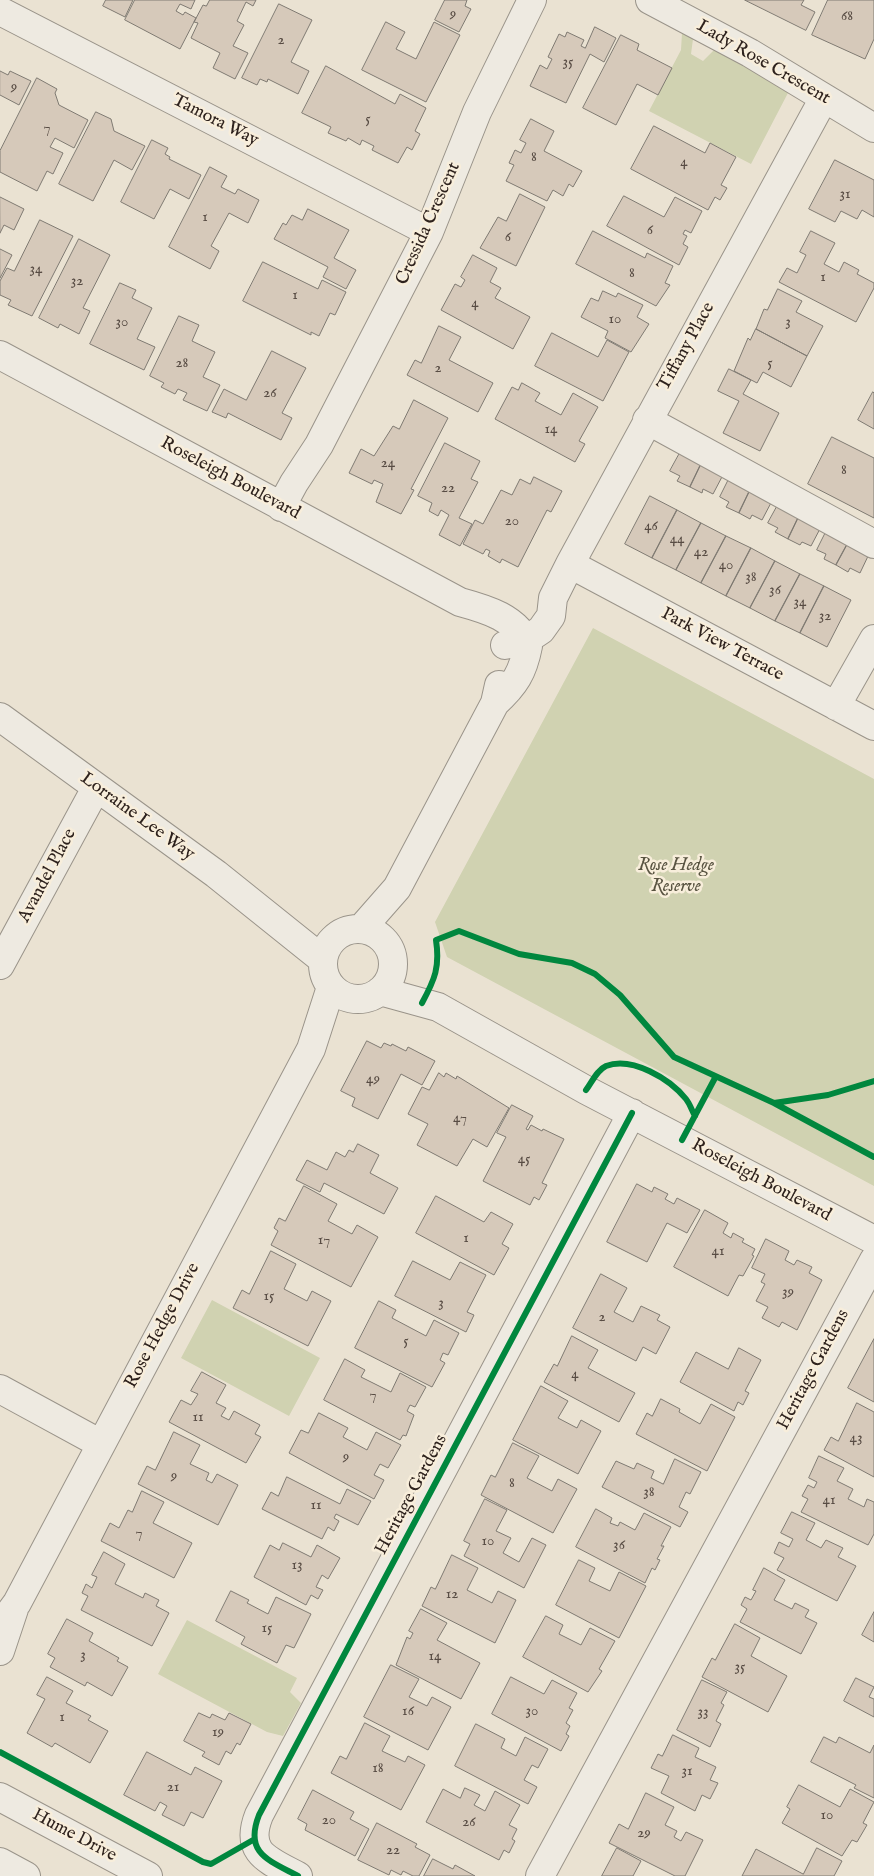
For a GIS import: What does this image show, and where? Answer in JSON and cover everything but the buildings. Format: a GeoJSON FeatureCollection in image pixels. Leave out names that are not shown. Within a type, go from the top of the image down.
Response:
{"type":"FeatureCollection","features":[{"type":"Feature","properties":{"kind":"street","name":"Cressida Crescent"},"geometry":{"type":"LineString","coordinates":[[288,510],[294,483],[319,444],[429,232],[477,112],[532,0]]}},
{"type":"Feature","properties":{"kind":"street","name":"Lady Rose Crescent"},"geometry":{"type":"LineString","coordinates":[[650,0],[750,53],[874,128]]}},
{"type":"Feature","properties":{"kind":"street","name":"Tamora Way"},"geometry":{"type":"LineString","coordinates":[[0,10],[429,232]]}},
{"type":"Feature","properties":{"kind":"street","name":"Tiffany Place"},"geometry":{"type":"LineString","coordinates":[[516,638],[553,598],[647,420],[824,98]]}},
{"type":"Feature","properties":{"kind":"street","name":"Roseleigh Boulevard"},"geometry":{"type":"LineString","coordinates":[[0,355],[460,602],[483,624],[496,633],[516,638]]}},
{"type":"Feature","properties":{"kind":"street"},"geometry":{"type":"LineString","coordinates":[[647,420],[874,544]]}},
{"type":"Feature","properties":{"kind":"street","name":"Park View Terrace"},"geometry":{"type":"LineString","coordinates":[[570,564],[874,726]]}},
{"type":"Feature","properties":{"kind":"street"},"geometry":{"type":"LineString","coordinates":[[361,929],[397,888],[495,703],[507,663],[507,654],[516,638]]}},
{"type":"Feature","properties":{"kind":"street"},"geometry":{"type":"LineString","coordinates":[[836,706],[874,639]]}},
{"type":"Feature","properties":{"kind":"street","name":"Lorraine Lee Way"},"geometry":{"type":"LineString","coordinates":[[0,718],[273,918],[329,948]]}},
{"type":"Feature","properties":{"kind":"street","name":"Avandel Place"},"geometry":{"type":"LineString","coordinates":[[0,965],[96,788]]}},
{"type":"Feature","properties":{"kind":"street"},"geometry":{"type":"LineString","coordinates":[[389,953],[370,931],[361,929],[343,931],[329,948],[323,969],[331,987],[338,994],[355,999],[373,996],[387,984],[397,888]]}},
{"type":"Feature","properties":{"kind":"street","name":"Roseleigh Boulevard"},"geometry":{"type":"LineString","coordinates":[[389,953],[438,1007]]}},
{"type":"Feature","properties":{"kind":"street","name":"Rose Hedge Drive"},"geometry":{"type":"LineString","coordinates":[[0,1651],[17,1603],[311,1049],[331,987]]}},
{"type":"Feature","properties":{"kind":"street","name":"Roseleigh Boulevard"},"geometry":{"type":"LineString","coordinates":[[380,991],[438,1007],[632,1113],[874,1240]]}},
{"type":"Feature","properties":{"kind":"street","name":"Rose Hedge Drive"},"geometry":{"type":"LineString","coordinates":[[311,1049],[355,999]]}},
{"type":"Feature","properties":{"kind":"street","name":"Heritage Gardens"},"geometry":{"type":"LineString","coordinates":[[298,1876],[266,1860],[258,1850],[253,1840],[254,1828],[259,1814],[632,1113]]}},
{"type":"Feature","properties":{"kind":"street","name":"Heritage Gardens"},"geometry":{"type":"LineString","coordinates":[[540,1876],[874,1260]]}},
{"type":"Feature","properties":{"kind":"street"},"geometry":{"type":"LineString","coordinates":[[0,1389],[101,1444]]}},
{"type":"Feature","properties":{"kind":"street","name":"Rose Hedge Drive"},"geometry":{"type":"LineString","coordinates":[[0,1626],[17,1603]]}},
{"type":"Feature","properties":{"kind":"street","name":"Hume Drive"},"geometry":{"type":"LineString","coordinates":[[0,1796],[148,1876]]}},
{"type":"Feature","properties":{"kind":"street"},"geometry":{"type":"LineString","coordinates":[[0,1862],[26,1876]]}},
{"type":"Feature","properties":{"kind":"green space"},"geometry":{"type":"Polygon","coordinates":[[[682,33],[693,39],[691,54],[703,61],[714,50],[779,83],[789,91],[751,164],[649,111],[681,50],[682,33]]]}},
{"type":"Feature","properties":{"kind":"green space","name":"Rose Hedge Reserve"},"geometry":{"type":"Polygon","coordinates":[[[593,628],[874,779],[874,1186],[447,957],[435,922],[593,628]]]}},
{"type":"Feature","properties":{"kind":"green space"},"geometry":{"type":"Polygon","coordinates":[[[212,1300],[320,1358],[289,1416],[181,1358],[212,1300]]]}},
{"type":"Feature","properties":{"kind":"green space"},"geometry":{"type":"Polygon","coordinates":[[[187,1620],[297,1678],[290,1692],[301,1703],[283,1736],[267,1732],[158,1674],[187,1620]]]}},
{"type":"Feature","properties":{"kind":"cycle path"},"geometry":{"type":"LineString","coordinates":[[422,1003],[430,987],[437,965],[436,940],[459,931],[519,954],[572,963],[595,974],[620,995],[674,1057],[774,1103],[828,1095],[874,1081]]}},
{"type":"Feature","properties":{"kind":"cycle path"},"geometry":{"type":"LineString","coordinates":[[586,1090],[597,1073],[606,1066],[627,1064],[650,1071],[661,1077],[679,1091],[695,1116]]}},
{"type":"Feature","properties":{"kind":"cycle path"},"geometry":{"type":"LineString","coordinates":[[682,1140],[715,1078]]}},
{"type":"Feature","properties":{"kind":"cycle path"},"geometry":{"type":"LineString","coordinates":[[774,1103],[874,1157]]}},
{"type":"Feature","properties":{"kind":"cycle path"},"geometry":{"type":"LineString","coordinates":[[298,1876],[269,1860],[257,1847],[255,1828],[259,1815],[632,1113]]}},
{"type":"Feature","properties":{"kind":"cycle path"},"geometry":{"type":"LineString","coordinates":[[0,1752],[203,1862],[211,1864],[253,1840]]}}]}
